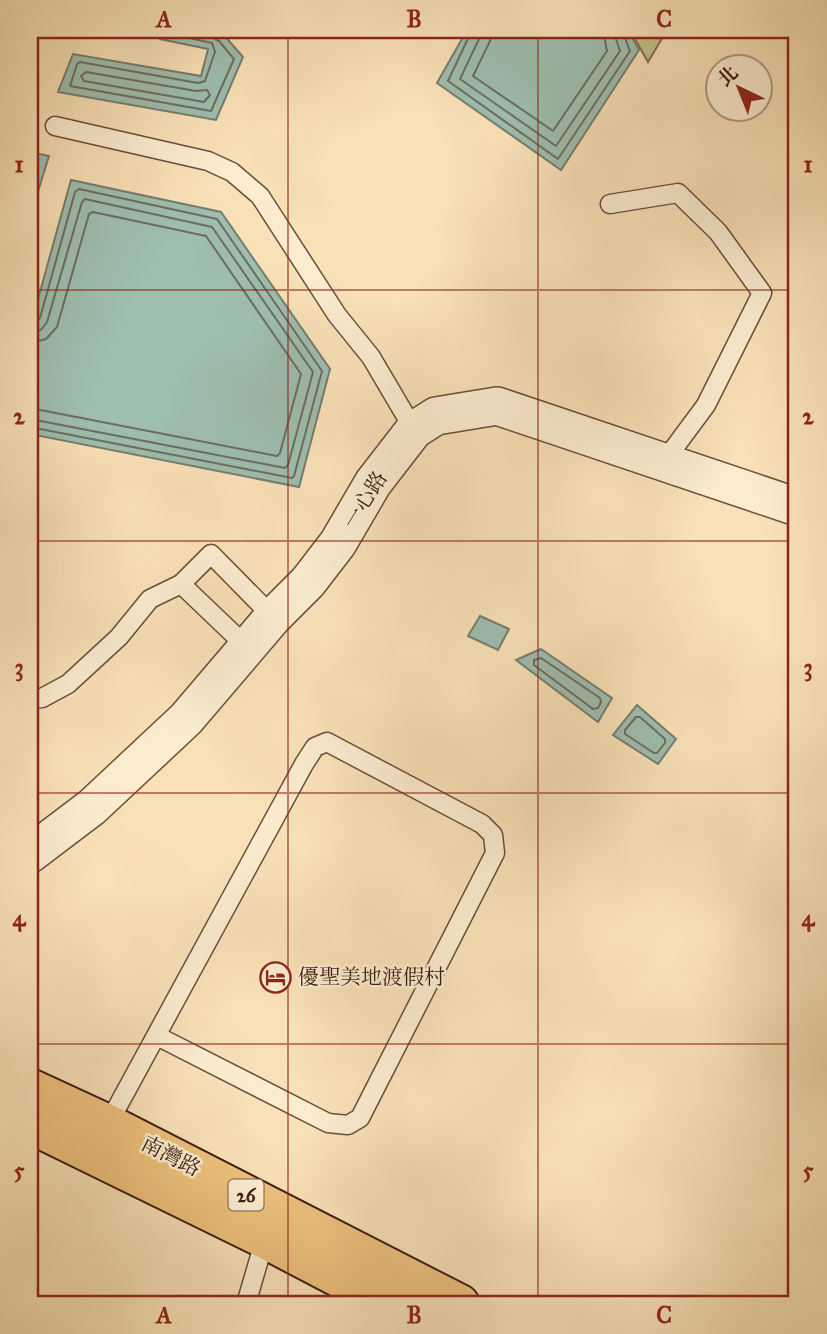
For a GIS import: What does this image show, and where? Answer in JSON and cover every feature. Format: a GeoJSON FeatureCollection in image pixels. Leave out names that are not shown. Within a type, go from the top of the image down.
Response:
{"type":"FeatureCollection","features":[{"type":"Feature","properties":{"kind":"main road","name":"南灣路"},"geometry":{"type":"LineString","coordinates":[[30,1088],[108,1124],[460,1304]]}},
{"type":"Feature","properties":{"kind":"main road","name":"南灣路"},"geometry":{"type":"LineString","coordinates":[[30,1124],[265,1239],[389,1304]]}},
{"type":"Feature","properties":{"kind":"street","name":"一心路"},"geometry":{"type":"LineString","coordinates":[[30,854],[92,807],[186,719],[273,617],[308,582],[338,543],[373,483],[414,430],[436,416],[497,406],[797,507]]}},
{"type":"Feature","properties":{"kind":"lane"},"geometry":{"type":"LineString","coordinates":[[55,126],[208,161],[232,172],[260,196],[337,315],[372,357],[414,430]]}},
{"type":"Feature","properties":{"kind":"lane"},"geometry":{"type":"LineString","coordinates":[[610,204],[678,193],[718,232],[762,293],[706,405],[663,463]]}},
{"type":"Feature","properties":{"kind":"lane"},"geometry":{"type":"LineString","coordinates":[[30,700],[42,698],[68,684],[119,638],[150,599],[181,584],[211,554],[273,617]]}},
{"type":"Feature","properties":{"kind":"lane"},"geometry":{"type":"LineString","coordinates":[[181,584],[248,648]]}},
{"type":"Feature","properties":{"kind":"lane"},"geometry":{"type":"LineString","coordinates":[[108,1124],[315,747],[327,742],[482,824],[493,835],[495,853],[360,1118],[348,1125],[328,1123],[157,1036]]}},
{"type":"Feature","properties":{"kind":"lane"},"geometry":{"type":"LineString","coordinates":[[246,1304],[265,1239]]}},
{"type":"Feature","properties":{"kind":"shaded area"},"geometry":{"type":"Polygon","coordinates":[[[630,30],[667,30],[648,62],[630,30]]]}},
{"type":"Feature","properties":{"kind":"water"},"geometry":{"type":"Polygon","coordinates":[[[155,30],[208,30],[223,34],[243,57],[216,120],[58,92],[73,54],[201,76],[208,49],[160,39],[155,30]]]}},
{"type":"Feature","properties":{"kind":"water"},"geometry":{"type":"Polygon","coordinates":[[[467,30],[628,30],[639,50],[561,170],[437,83],[467,30]]]}},
{"type":"Feature","properties":{"kind":"water"},"geometry":{"type":"Polygon","coordinates":[[[30,152],[49,156],[30,217],[30,152]]]}},
{"type":"Feature","properties":{"kind":"water"},"geometry":{"type":"Polygon","coordinates":[[[71,180],[221,212],[330,369],[299,487],[30,434],[30,328],[71,180]]]}},
{"type":"Feature","properties":{"kind":"water"},"geometry":{"type":"Polygon","coordinates":[[[480,616],[509,629],[498,650],[468,636],[480,616]]]}},
{"type":"Feature","properties":{"kind":"water"},"geometry":{"type":"Polygon","coordinates":[[[541,649],[612,698],[598,722],[516,660],[541,649]]]}},
{"type":"Feature","properties":{"kind":"water"},"geometry":{"type":"Polygon","coordinates":[[[637,705],[676,739],[658,764],[613,735],[637,705]]]}},
{"type":"Feature","properties":{"kind":"place","name":"優聖美地渡假村"},"geometry":{"type":"Point","coordinates":[275,977]}}]}
